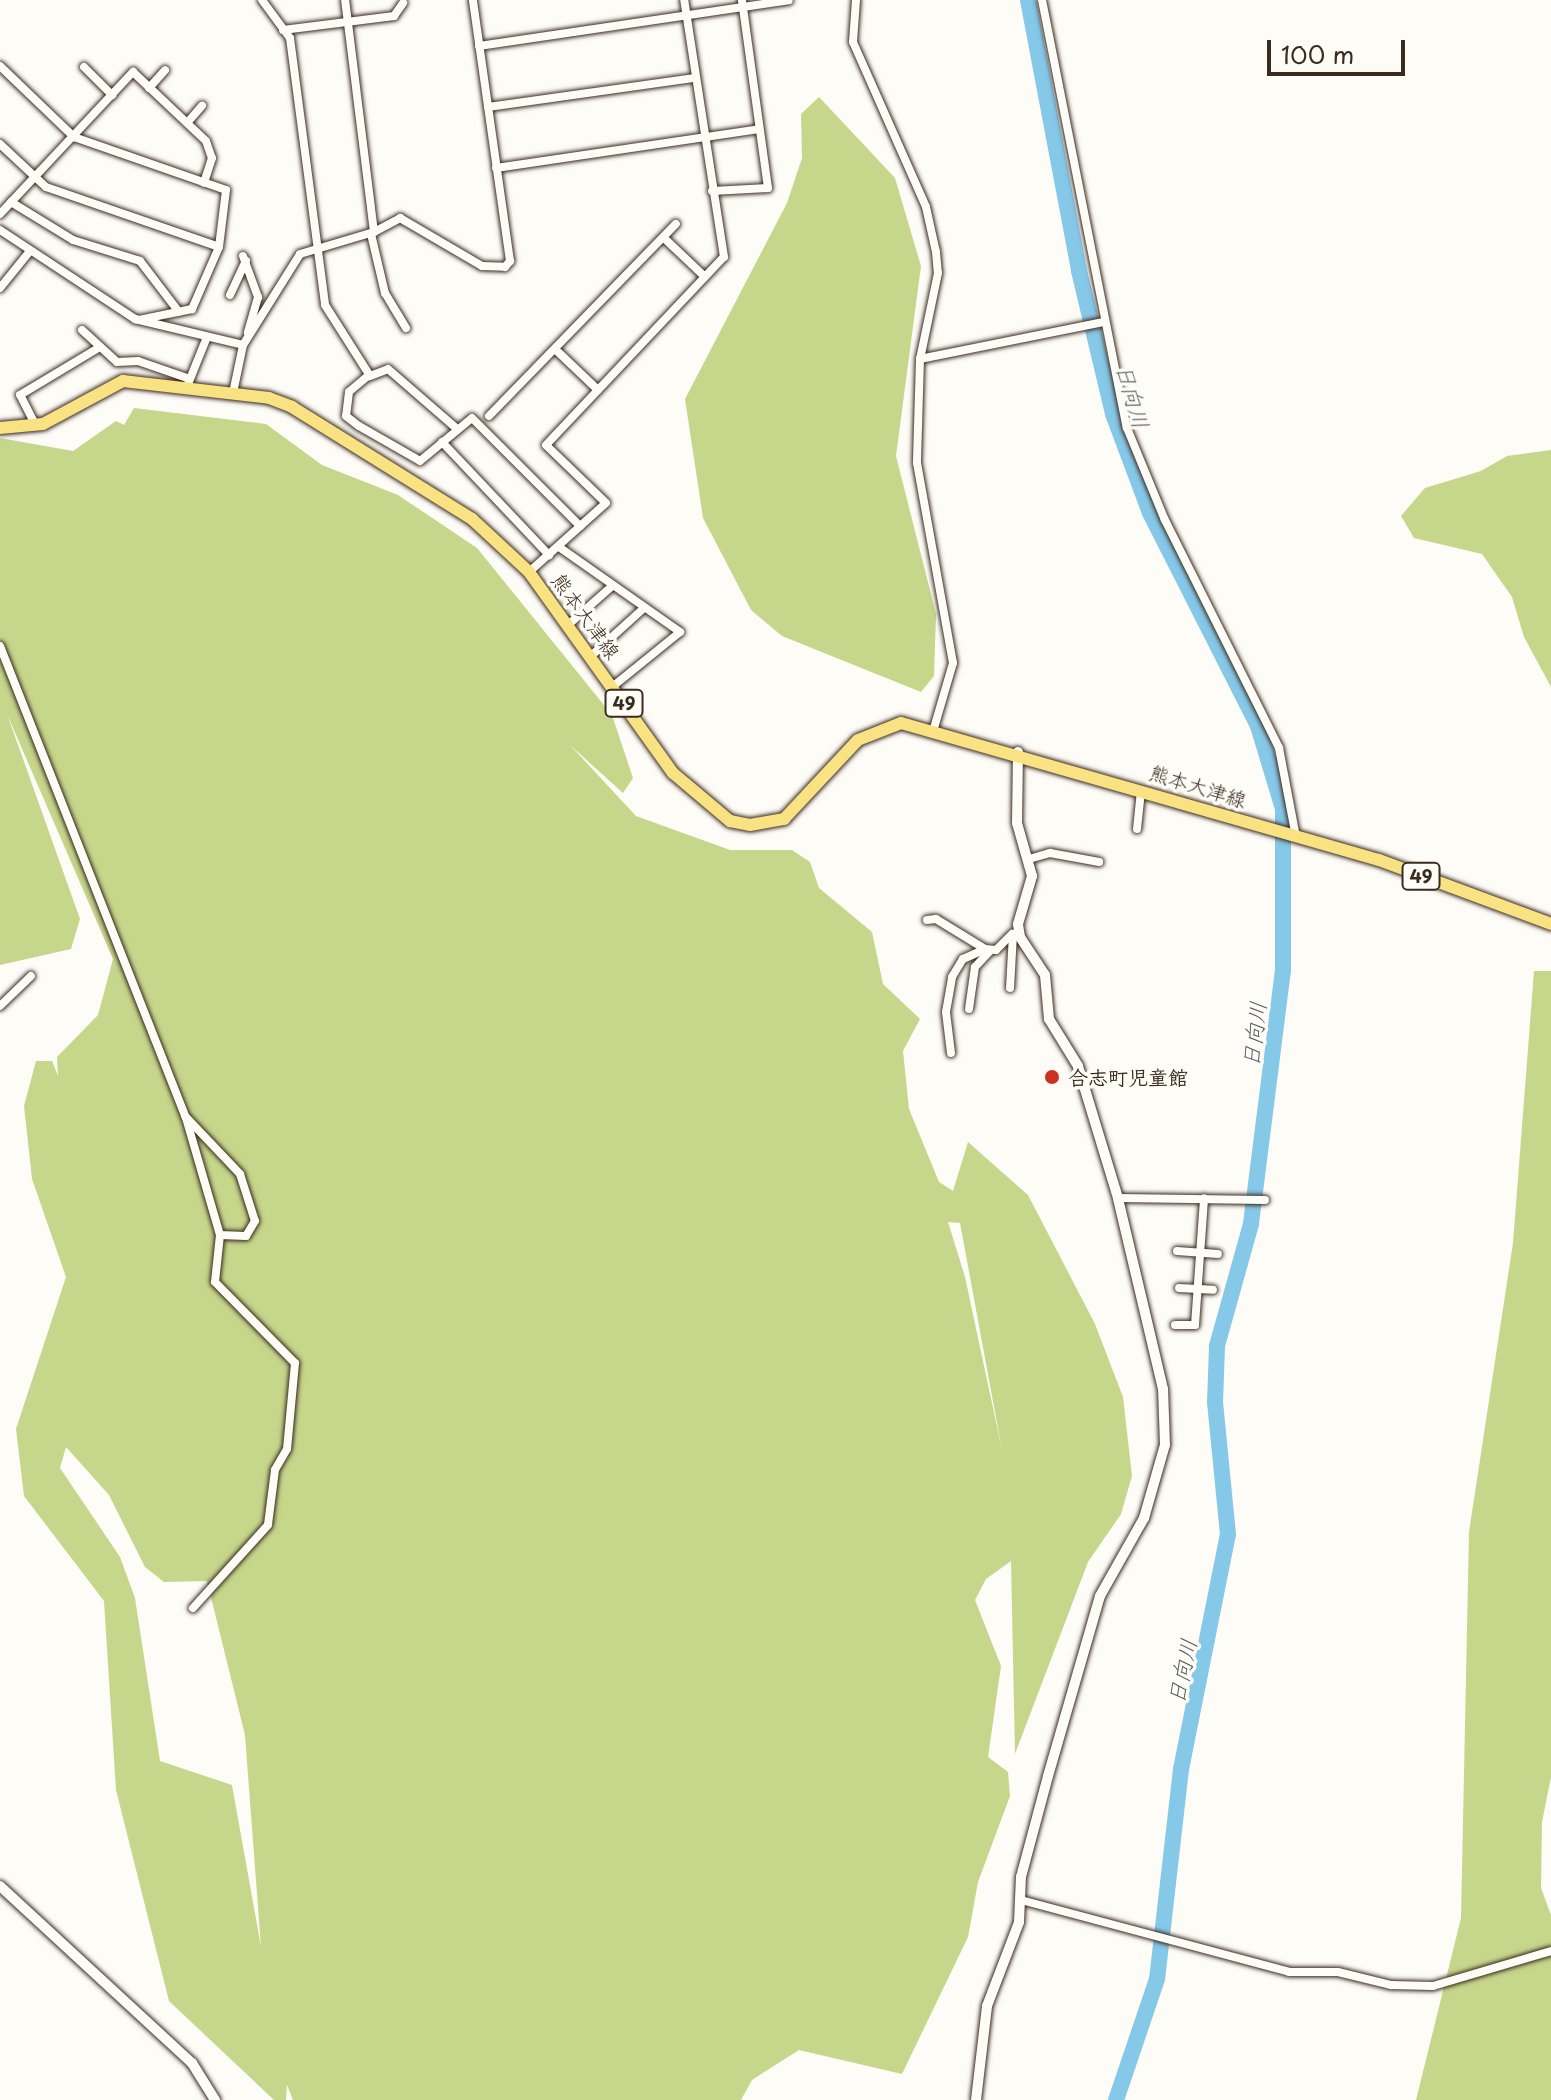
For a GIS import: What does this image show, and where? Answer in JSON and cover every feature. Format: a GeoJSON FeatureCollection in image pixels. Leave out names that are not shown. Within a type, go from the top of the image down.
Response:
{"type":"FeatureCollection","features":[{"type":"Feature","properties":{"kind":"main road","name":"熊本大津線"},"geometry":{"type":"LineString","coordinates":[[1,430],[37,426],[123,381],[189,384],[292,407],[472,519],[529,572],[683,783],[730,821],[750,825],[784,819],[800,808],[873,729],[901,723],[934,728],[1019,752],[1379,860],[1551,924]]}},
{"type":"Feature","properties":{"kind":"street"},"geometry":{"type":"LineString","coordinates":[[262,0],[290,38],[325,305],[369,375]]}},
{"type":"Feature","properties":{"kind":"street"},"geometry":{"type":"LineString","coordinates":[[345,0],[373,233],[385,293],[406,328]]}},
{"type":"Feature","properties":{"kind":"street"},"geometry":{"type":"LineString","coordinates":[[233,393],[248,334],[293,262],[318,246],[373,233],[400,218],[482,266],[505,267],[510,261],[473,0]]}},
{"type":"Feature","properties":{"kind":"street"},"geometry":{"type":"LineString","coordinates":[[529,572],[606,503],[546,445],[724,257],[684,0]]}},
{"type":"Feature","properties":{"kind":"street"},"geometry":{"type":"LineString","coordinates":[[479,46],[686,16],[743,4],[789,0]]}},
{"type":"Feature","properties":{"kind":"street"},"geometry":{"type":"LineString","coordinates":[[856,0],[853,42],[932,231],[938,273],[920,359],[917,463],[953,663],[934,728]]}},
{"type":"Feature","properties":{"kind":"street"},"geometry":{"type":"LineString","coordinates":[[1042,0],[1103,322],[1127,428],[1165,520],[1279,748],[1293,836]]}},
{"type":"Feature","properties":{"kind":"street"},"geometry":{"type":"LineString","coordinates":[[283,30],[394,16],[403,3]]}},
{"type":"Feature","properties":{"kind":"street"},"geometry":{"type":"LineString","coordinates":[[712,191],[768,188],[743,4]]}},
{"type":"Feature","properties":{"kind":"street"},"geometry":{"type":"LineString","coordinates":[[0,66],[74,137],[226,190],[219,247],[192,309],[139,320]]}},
{"type":"Feature","properties":{"kind":"street"},"geometry":{"type":"LineString","coordinates":[[84,67],[112,95]]}},
{"type":"Feature","properties":{"kind":"street"},"geometry":{"type":"LineString","coordinates":[[149,88],[165,70]]}},
{"type":"Feature","properties":{"kind":"street"},"geometry":{"type":"LineString","coordinates":[[0,214],[133,72],[206,141],[212,158],[204,183]]}},
{"type":"Feature","properties":{"kind":"street"},"geometry":{"type":"LineString","coordinates":[[488,107],[695,78]]}},
{"type":"Feature","properties":{"kind":"street"},"geometry":{"type":"LineString","coordinates":[[187,123],[202,106]]}},
{"type":"Feature","properties":{"kind":"street"},"geometry":{"type":"LineString","coordinates":[[496,168],[759,129]]}},
{"type":"Feature","properties":{"kind":"street"},"geometry":{"type":"LineString","coordinates":[[0,144],[46,187],[219,247]]}},
{"type":"Feature","properties":{"kind":"street"},"geometry":{"type":"LineString","coordinates":[[11,202],[73,240],[140,261],[179,312]]}},
{"type":"Feature","properties":{"kind":"street"},"geometry":{"type":"LineString","coordinates":[[489,416],[676,224]]}},
{"type":"Feature","properties":{"kind":"street"},"geometry":{"type":"LineString","coordinates":[[0,230],[139,320],[243,345]]}},
{"type":"Feature","properties":{"kind":"street"},"geometry":{"type":"LineString","coordinates":[[664,238],[704,276]]}},
{"type":"Feature","properties":{"kind":"street"},"geometry":{"type":"LineString","coordinates":[[0,288],[30,251]]}},
{"type":"Feature","properties":{"kind":"street"},"geometry":{"type":"LineString","coordinates":[[230,295],[245,258],[258,297],[248,334]]}},
{"type":"Feature","properties":{"kind":"street"},"geometry":{"type":"LineString","coordinates":[[920,359],[1103,322]]}},
{"type":"Feature","properties":{"kind":"street"},"geometry":{"type":"LineString","coordinates":[[82,330],[117,362],[138,361],[189,384],[207,337]]}},
{"type":"Feature","properties":{"kind":"street"},"geometry":{"type":"LineString","coordinates":[[37,426],[20,395],[100,347]]}},
{"type":"Feature","properties":{"kind":"street"},"geometry":{"type":"LineString","coordinates":[[556,350],[598,390]]}},
{"type":"Feature","properties":{"kind":"street"},"geometry":{"type":"LineString","coordinates":[[456,428],[388,369],[369,375],[349,392],[346,416],[420,461],[456,428],[472,418],[580,526]]}},
{"type":"Feature","properties":{"kind":"street"},"geometry":{"type":"LineString","coordinates":[[442,442],[549,555]]}},
{"type":"Feature","properties":{"kind":"street"},"geometry":{"type":"LineString","coordinates":[[559,547],[611,587],[680,632],[612,687]]}},
{"type":"Feature","properties":{"kind":"street"},"geometry":{"type":"LineString","coordinates":[[568,625],[611,587]]}},
{"type":"Feature","properties":{"kind":"street"},"geometry":{"type":"LineString","coordinates":[[591,656],[644,608]]}},
{"type":"Feature","properties":{"kind":"street"},"geometry":{"type":"LineString","coordinates":[[0,646],[185,1116],[220,1235],[215,1282],[295,1363],[287,1449],[275,1470],[268,1525],[193,1608]]}},
{"type":"Feature","properties":{"kind":"street"},"geometry":{"type":"LineString","coordinates":[[1010,988],[1015,933],[1032,876],[1015,804],[1019,752]]}},
{"type":"Feature","properties":{"kind":"street"},"geometry":{"type":"LineString","coordinates":[[1137,829],[1141,790]]}},
{"type":"Feature","properties":{"kind":"street"},"geometry":{"type":"LineString","coordinates":[[1029,859],[1050,853],[1099,862]]}},
{"type":"Feature","properties":{"kind":"street"},"geometry":{"type":"LineString","coordinates":[[927,920],[936,919],[988,950]]}},
{"type":"Feature","properties":{"kind":"street"},"geometry":{"type":"LineString","coordinates":[[951,1053],[946,1012],[952,977],[963,959],[988,950],[1015,933]]}},
{"type":"Feature","properties":{"kind":"street"},"geometry":{"type":"LineString","coordinates":[[976,2100],[987,2006],[1021,1900],[1044,1790],[1100,1596],[1144,1518],[1165,1445],[1163,1389],[1118,1198],[1078,1066],[1049,1019],[1045,975],[1015,933]]}},
{"type":"Feature","properties":{"kind":"street"},"geometry":{"type":"LineString","coordinates":[[969,1009],[975,967],[988,950]]}},
{"type":"Feature","properties":{"kind":"street"},"geometry":{"type":"LineString","coordinates":[[0,1006],[31,976]]}},
{"type":"Feature","properties":{"kind":"street"},"geometry":{"type":"LineString","coordinates":[[185,1116],[240,1174],[255,1221],[246,1236],[220,1235]]}},
{"type":"Feature","properties":{"kind":"street"},"geometry":{"type":"LineString","coordinates":[[1118,1198],[1265,1200]]}},
{"type":"Feature","properties":{"kind":"street"},"geometry":{"type":"LineString","coordinates":[[1175,1325],[1195,1325],[1204,1198]]}},
{"type":"Feature","properties":{"kind":"street"},"geometry":{"type":"LineString","coordinates":[[1177,1251],[1218,1254]]}},
{"type":"Feature","properties":{"kind":"street"},"geometry":{"type":"LineString","coordinates":[[1179,1288],[1213,1290]]}},
{"type":"Feature","properties":{"kind":"street"},"geometry":{"type":"LineString","coordinates":[[0,1886],[192,2063],[215,2100]]}},
{"type":"Feature","properties":{"kind":"street"},"geometry":{"type":"LineString","coordinates":[[1021,1900],[1289,1972],[1338,1972],[1418,1986],[1551,1951]]}},
{"type":"Feature","properties":{"kind":"green space"},"geometry":{"type":"Polygon","coordinates":[[[819,97],[895,178],[921,266],[896,456],[936,614],[934,676],[921,692],[782,636],[751,610],[703,518],[685,399],[787,203],[802,158],[801,114],[819,97]]]}},
{"type":"Feature","properties":{"kind":"green space"},"geometry":{"type":"Polygon","coordinates":[[[134,408],[266,424],[322,465],[398,495],[477,548],[612,715],[633,778],[623,793],[570,745],[636,816],[730,850],[792,850],[810,862],[819,888],[872,932],[883,984],[920,1019],[903,1051],[909,1109],[939,1182],[953,1191],[968,1142],[1028,1195],[1095,1324],[1123,1397],[1132,1476],[1121,1514],[1088,1562],[1015,1754],[1011,1561],[986,1579],[975,1600],[1001,1666],[988,1757],[1008,1772],[1010,1796],[978,1882],[968,1937],[902,2074],[799,2050],[752,2080],[741,2100],[293,2100],[287,2085],[286,2100],[274,2100],[169,2001],[116,1790],[104,1601],[24,1496],[16,1429],[66,1277],[32,1179],[24,1106],[36,1061],[52,1061],[58,1076],[57,1057],[98,1015],[113,959],[7,714],[80,919],[71,949],[0,965],[0,438],[73,451],[116,421],[124,425],[134,408]],[[948,1222],[965,1277],[1002,1450],[960,1223],[948,1222]],[[66,1447],[60,1468],[120,1557],[135,1598],[160,1761],[232,1785],[261,1947],[245,1735],[207,1581],[164,1582],[145,1567],[109,1495],[66,1447]]]}},
{"type":"Feature","properties":{"kind":"green space"},"geometry":{"type":"Polygon","coordinates":[[[1551,450],[1551,687],[1524,637],[1512,597],[1482,554],[1414,538],[1401,516],[1425,488],[1481,471],[1507,456],[1551,450]]]}},
{"type":"Feature","properties":{"kind":"green space"},"geometry":{"type":"Polygon","coordinates":[[[1534,971],[1551,971],[1551,1777],[1542,1822],[1541,1888],[1551,1915],[1551,2100],[1416,2100],[1461,1918],[1469,1532],[1513,1243],[1534,971]]]}},
{"type":"Feature","properties":{"kind":"waterway","name":"日向川"},"geometry":{"type":"LineString","coordinates":[[1028,0],[1079,271],[1113,414],[1150,513],[1258,726],[1283,809],[1283,970],[1251,1224],[1217,1346],[1215,1402],[1228,1534],[1181,1769],[1157,1979],[1116,2100]]}},
{"type":"Feature","properties":{"kind":"place","name":"合志町児童館"},"geometry":{"type":"Point","coordinates":[1052,1077]}}]}
